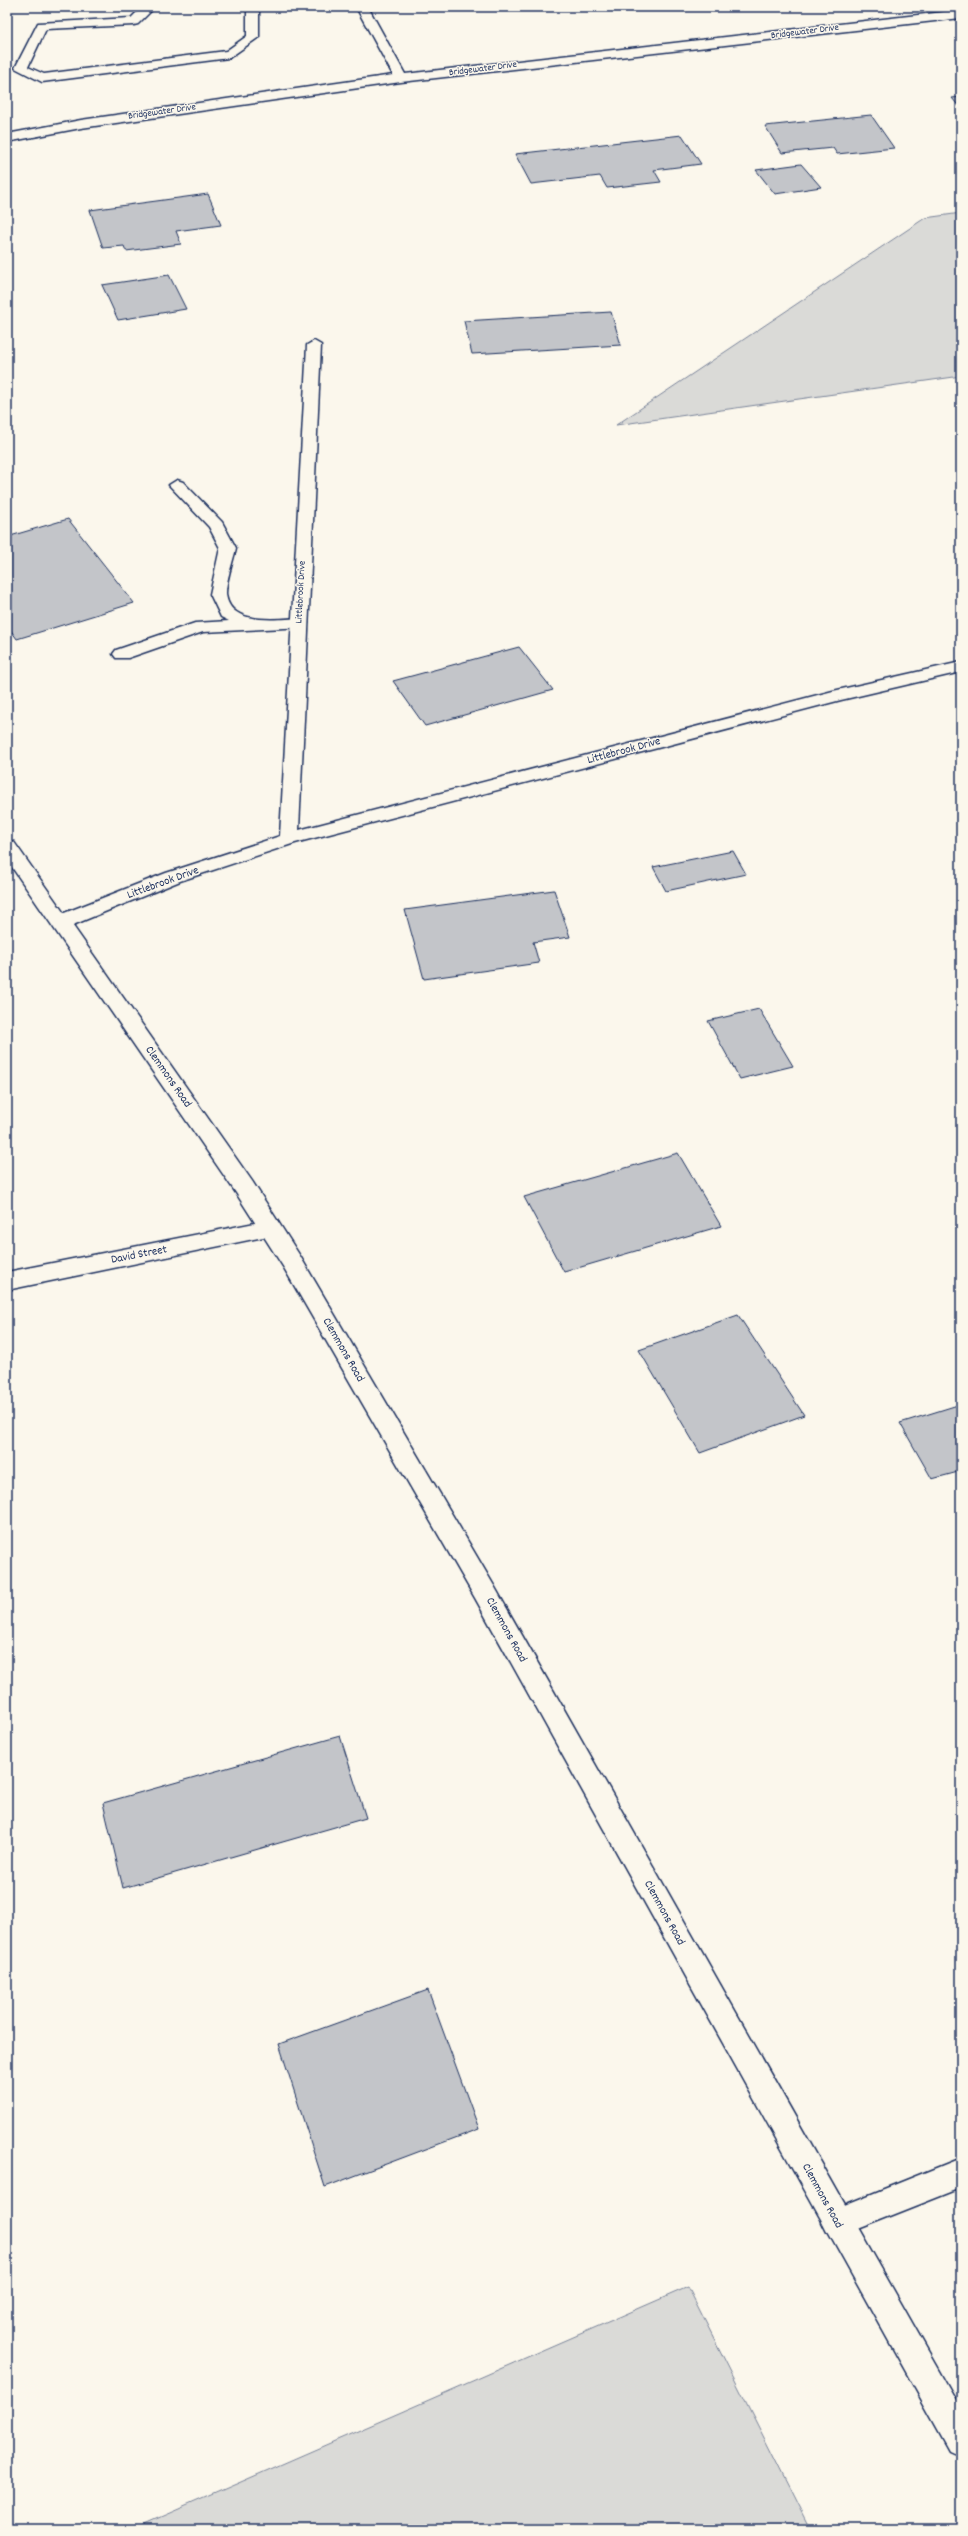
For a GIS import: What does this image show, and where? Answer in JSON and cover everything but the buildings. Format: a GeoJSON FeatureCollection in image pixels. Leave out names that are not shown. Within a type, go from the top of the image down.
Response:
{"type":"FeatureCollection","features":[{"type":"Feature","properties":{"kind":"street"},"geometry":{"type":"LineString","coordinates":[[149,7],[134,22],[42,26],[21,68],[42,78],[229,54],[253,37],[254,7]]}},
{"type":"Feature","properties":{"kind":"street"},"geometry":{"type":"LineString","coordinates":[[362,7],[401,78]]}},
{"type":"Feature","properties":{"kind":"street","name":"Bridgewater Drive"},"geometry":{"type":"LineString","coordinates":[[7,138],[81,124],[401,78],[961,14]]}},
{"type":"Feature","properties":{"kind":"street","name":"Littlebrook Drive"},"geometry":{"type":"LineString","coordinates":[[288,839],[314,345]]}},
{"type":"Feature","properties":{"kind":"street"},"geometry":{"type":"LineString","coordinates":[[177,484],[216,525],[228,548],[218,594],[227,613],[247,624]]}},
{"type":"Feature","properties":{"kind":"street"},"geometry":{"type":"LineString","coordinates":[[122,654],[201,627],[300,623]]}},
{"type":"Feature","properties":{"kind":"street","name":"Littlebrook Drive"},"geometry":{"type":"LineString","coordinates":[[61,922],[173,877],[288,839],[839,695],[961,667]]}},
{"type":"Feature","properties":{"kind":"street","name":"Clemmons Road"},"geometry":{"type":"LineString","coordinates":[[7,846],[244,1187],[270,1228],[484,1591],[837,2222],[961,2440]]}},
{"type":"Feature","properties":{"kind":"street","name":"David Street"},"geometry":{"type":"LineString","coordinates":[[7,1281],[270,1228]]}},
{"type":"Feature","properties":{"kind":"street"},"geometry":{"type":"LineString","coordinates":[[837,2222],[961,2173]]}},
{"type":"Feature","properties":{"kind":"shaded area"},"geometry":{"type":"Polygon","coordinates":[[[961,213],[961,376],[616,425],[925,218],[961,213]]]}},
{"type":"Feature","properties":{"kind":"shaded area"},"geometry":{"type":"Polygon","coordinates":[[[688,2287],[810,2529],[133,2529],[688,2287]]]}}]}
